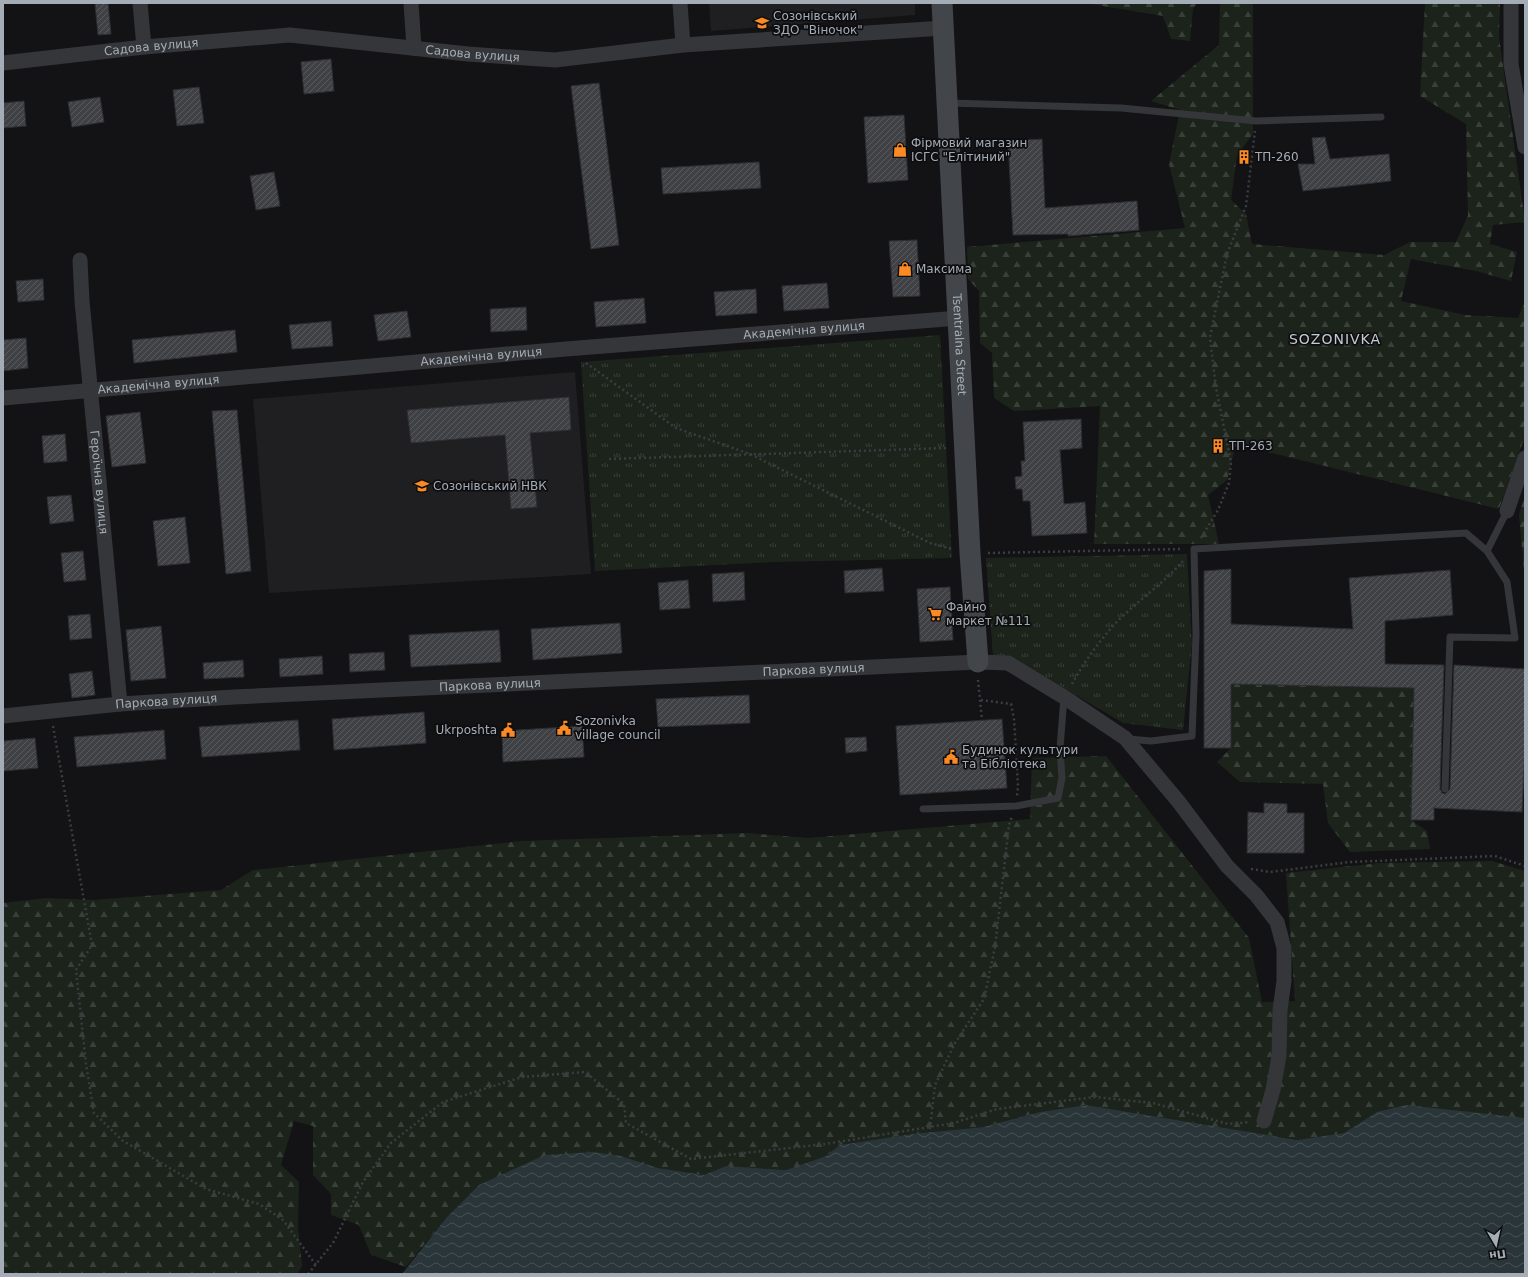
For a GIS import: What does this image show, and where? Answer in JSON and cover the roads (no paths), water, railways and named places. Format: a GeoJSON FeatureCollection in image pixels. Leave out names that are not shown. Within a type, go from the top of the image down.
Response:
{"type":"FeatureCollection","features":[{"type":"Feature","properties":{"kind":"street"},"geometry":{"type":"LineString","coordinates":[[140,3],[144,47]]}},
{"type":"Feature","properties":{"kind":"street"},"geometry":{"type":"LineString","coordinates":[[411,3],[414,48]]}},
{"type":"Feature","properties":{"kind":"street"},"geometry":{"type":"LineString","coordinates":[[680,3],[683,45]]}},
{"type":"Feature","properties":{"kind":"street","name":"Tsentralna Street"},"geometry":{"type":"LineString","coordinates":[[942,3],[970,553],[978,662]]}},
{"type":"Feature","properties":{"kind":"street"},"geometry":{"type":"LineString","coordinates":[[1511,3],[1511,64],[1525,147]]}},
{"type":"Feature","properties":{"kind":"street","name":"Садова вулиця"},"geometry":{"type":"LineString","coordinates":[[3,63],[144,47],[290,35],[468,54],[555,60],[683,45],[944,28]]}},
{"type":"Feature","properties":{"kind":"street","name":"Героїчна вулиця"},"geometry":{"type":"LineString","coordinates":[[80,260],[82,301],[92,390],[120,704]]}},
{"type":"Feature","properties":{"kind":"street","name":"Академічна вулиця"},"geometry":{"type":"LineString","coordinates":[[3,398],[566,349],[959,318]]}},
{"type":"Feature","properties":{"kind":"street"},"geometry":{"type":"LineString","coordinates":[[1507,511],[1525,458]]}},
{"type":"Feature","properties":{"kind":"street","name":"Паркова вулиця"},"geometry":{"type":"LineString","coordinates":[[3,716],[120,704],[242,696],[978,662],[1008,663],[1064,697],[1126,738],[1178,801],[1227,866],[1256,895],[1277,922],[1284,948],[1284,981],[1280,1010],[1279,1056],[1273,1090],[1264,1122]]}},
{"type":"Feature","properties":{"kind":"lane"},"geometry":{"type":"LineString","coordinates":[[947,103],[1121,108],[1256,121],[1381,117]]}},
{"type":"Feature","properties":{"kind":"lane"},"geometry":{"type":"LineString","coordinates":[[1487,551],[1507,511]]}},
{"type":"Feature","properties":{"kind":"lane"},"geometry":{"type":"LineString","coordinates":[[1126,738],[1151,741],[1192,736],[1196,635],[1194,549],[1466,533],[1487,551],[1507,582],[1514,638],[1450,637],[1445,789]]}},
{"type":"Feature","properties":{"kind":"lane"},"geometry":{"type":"LineString","coordinates":[[923,809],[1016,806],[1058,798],[1062,778],[1060,748],[1064,697]]}},
{"type":"Feature","properties":{"kind":"water"},"geometry":{"type":"Polygon","coordinates":[[[1086,1105],[1297,1140],[1344,1133],[1377,1112],[1406,1105],[1525,1118],[1525,1274],[402,1274],[446,1218],[479,1185],[545,1155],[593,1152],[621,1156],[658,1168],[704,1175],[726,1166],[786,1170],[826,1156],[840,1145],[912,1134],[983,1127],[1040,1112],[1086,1105]]]}},
{"type":"Feature","properties":{"kind":"place","name":"Созонівський ЗДО \"Віночок\""},"geometry":{"type":"Point","coordinates":[762,23]}},
{"type":"Feature","properties":{"kind":"place","name":"Фірмовий магазин ІСГС \"Елітиний\""},"geometry":{"type":"Point","coordinates":[900,150]}},
{"type":"Feature","properties":{"kind":"place","name":"ТП-260"},"geometry":{"type":"Point","coordinates":[1244,157]}},
{"type":"Feature","properties":{"kind":"place","name":"Максима"},"geometry":{"type":"Point","coordinates":[905,269]}},
{"type":"Feature","properties":{"kind":"place","name":"ТП-263"},"geometry":{"type":"Point","coordinates":[1218,446]}},
{"type":"Feature","properties":{"kind":"place","name":"Созонівський НВК"},"geometry":{"type":"Point","coordinates":[422,486]}},
{"type":"Feature","properties":{"kind":"place","name":"Файно маркет №111"},"geometry":{"type":"Point","coordinates":[935,614]}},
{"type":"Feature","properties":{"kind":"place","name":"Sozonivka village council"},"geometry":{"type":"Point","coordinates":[564,728]}},
{"type":"Feature","properties":{"kind":"place","name":"Ukrposhta"},"geometry":{"type":"Point","coordinates":[508,730]}},
{"type":"Feature","properties":{"kind":"place","name":"Будинок культури та Бібліотека"},"geometry":{"type":"Point","coordinates":[951,757]}},
{"type":"Feature","properties":{"kind":"district","name":"SOZONIVKA"},"geometry":{"type":"Point","coordinates":[1335,339]}}]}
